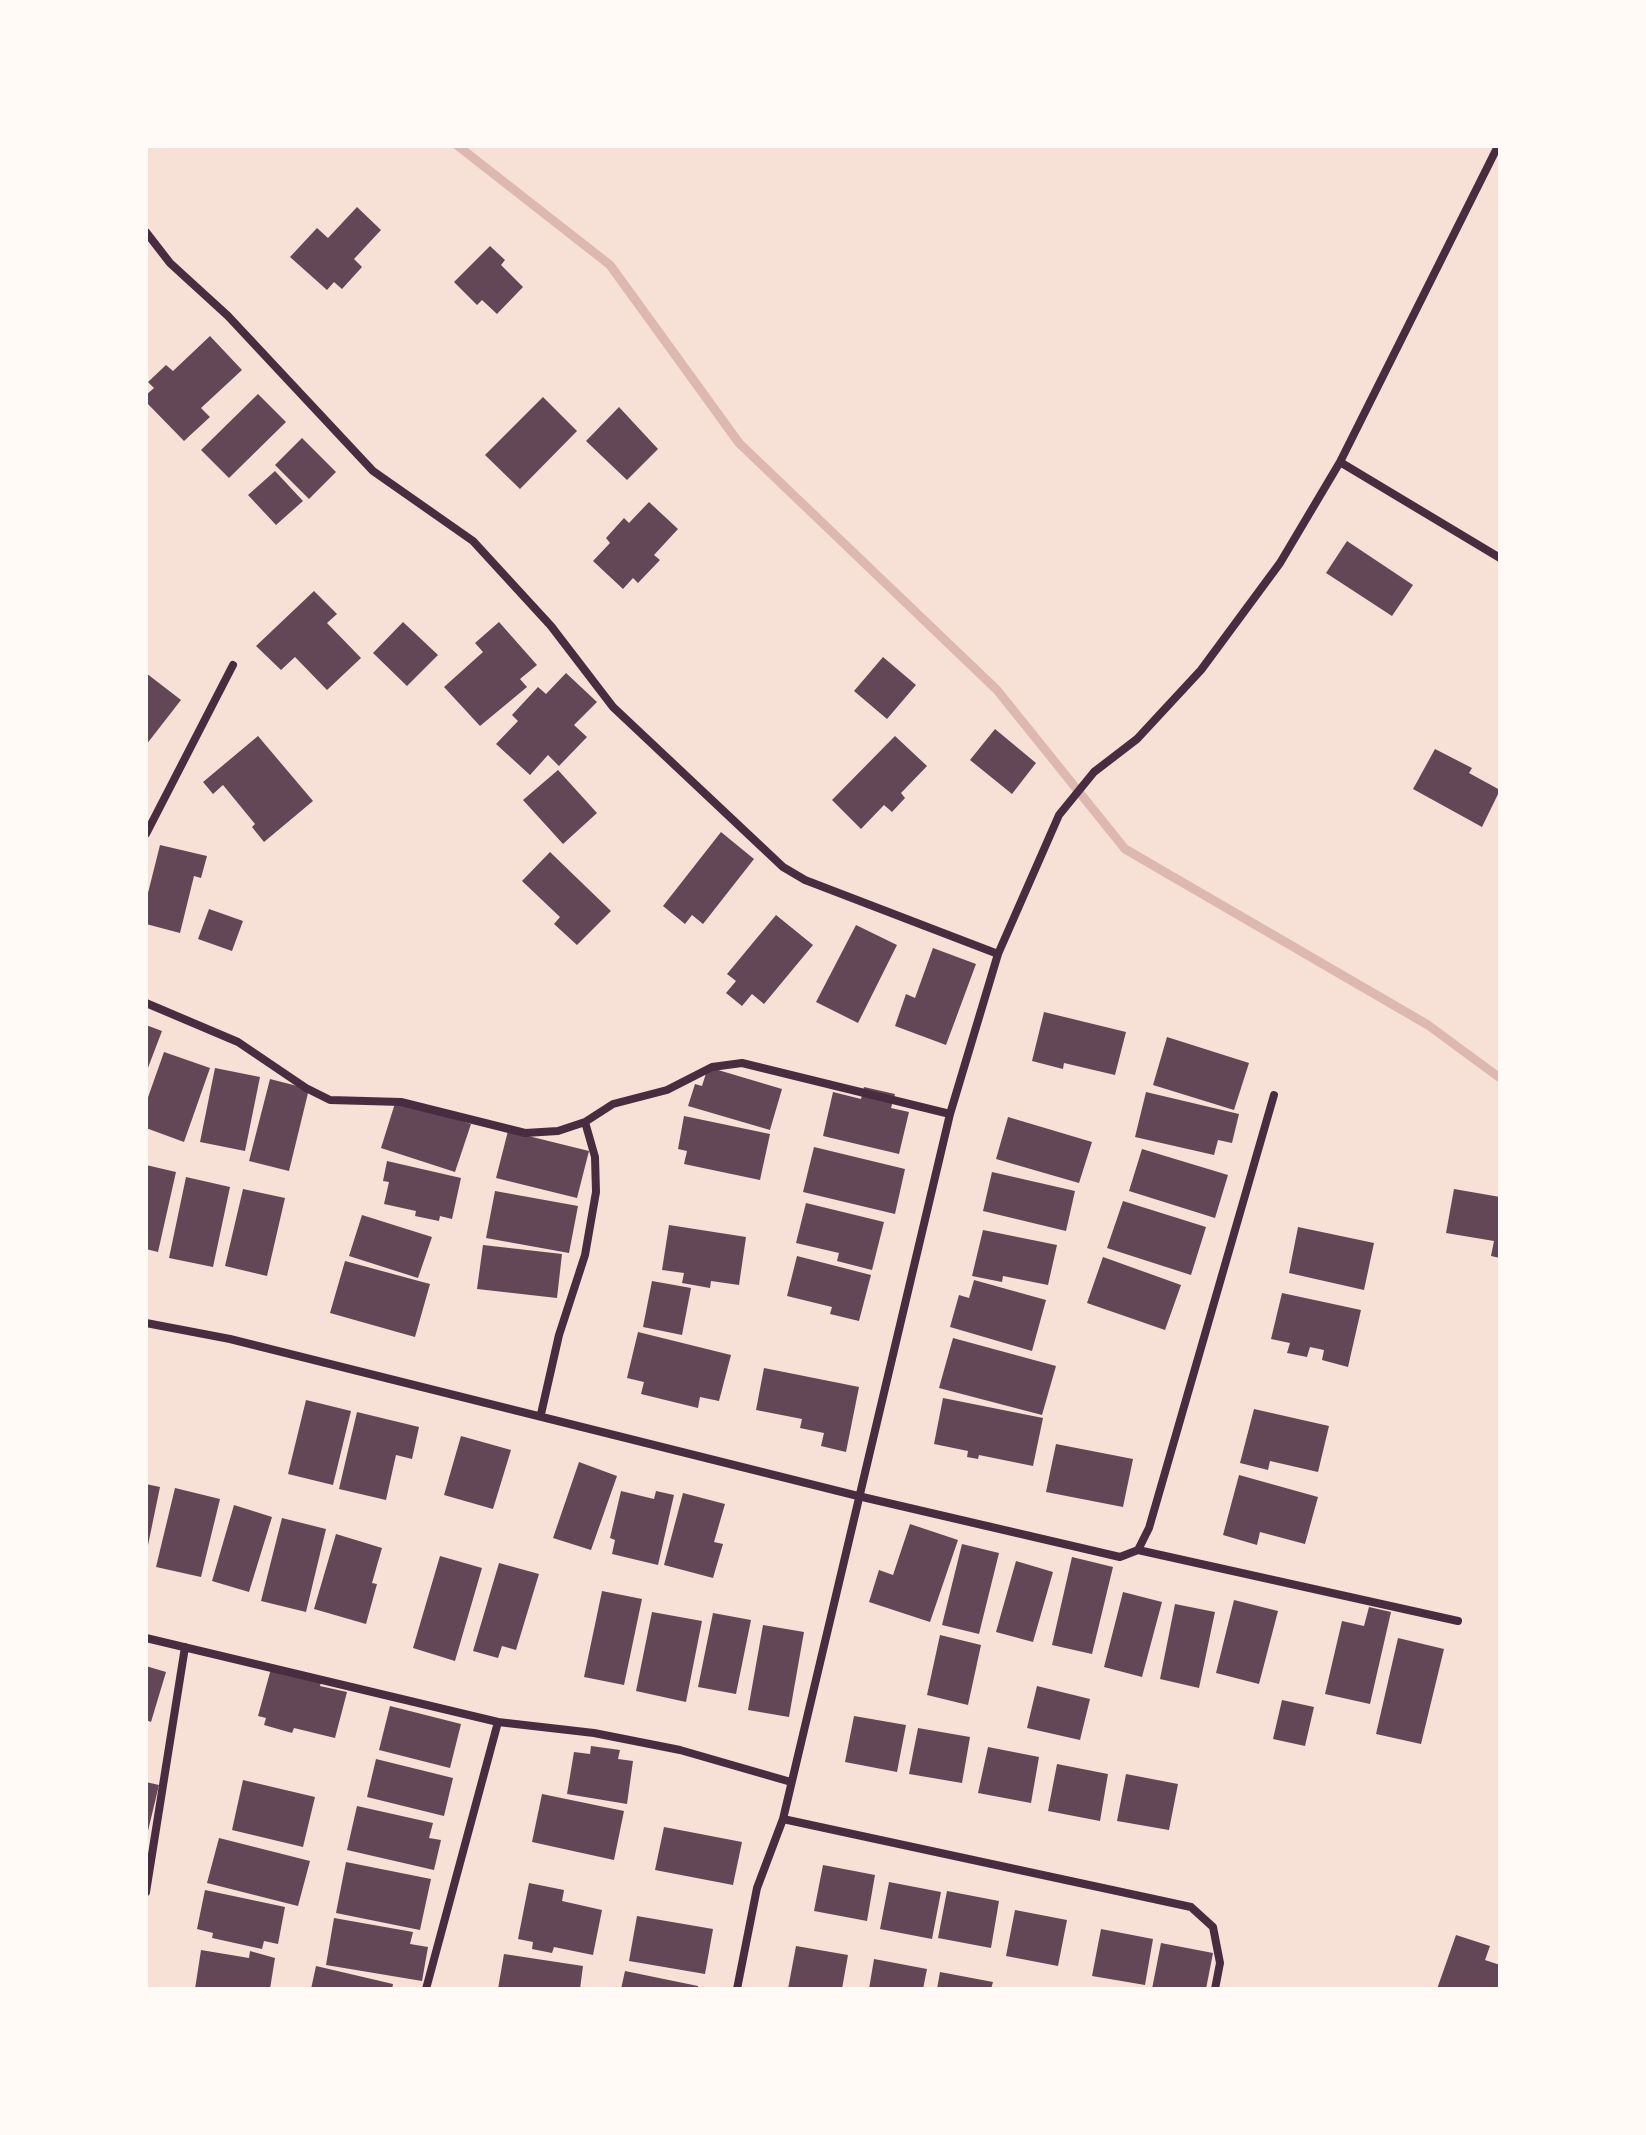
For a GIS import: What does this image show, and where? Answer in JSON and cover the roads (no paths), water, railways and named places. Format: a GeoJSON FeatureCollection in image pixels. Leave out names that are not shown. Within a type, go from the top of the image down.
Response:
{"type":"FeatureCollection","features":[{"type":"Feature","properties":{"kind":"street"},"geometry":{"type":"LineString","coordinates":[[737,1989],[757,1888],[783,1819],[950,1114],[998,954],[1059,815],[1094,772],[1137,739],[1201,670],[1280,563],[1340,462],[1498,146]]}},
{"type":"Feature","properties":{"kind":"street"},"geometry":{"type":"LineString","coordinates":[[146,232],[170,263],[228,316],[373,471],[473,541],[551,626],[613,707],[783,867],[805,880],[998,954]]}},
{"type":"Feature","properties":{"kind":"street"},"geometry":{"type":"LineString","coordinates":[[1340,462],[1500,558]]}},
{"type":"Feature","properties":{"kind":"street"},"geometry":{"type":"LineString","coordinates":[[146,834],[233,665]]}},
{"type":"Feature","properties":{"kind":"street"},"geometry":{"type":"LineString","coordinates":[[146,1003],[238,1042],[306,1088],[330,1100],[401,1102],[525,1133],[558,1131],[585,1122],[613,1104],[667,1090],[712,1067],[742,1063],[950,1114]]}},
{"type":"Feature","properties":{"kind":"street"},"geometry":{"type":"LineString","coordinates":[[1138,1550],[1149,1528],[1274,1095]]}},
{"type":"Feature","properties":{"kind":"street"},"geometry":{"type":"LineString","coordinates":[[541,1414],[559,1335],[585,1255],[596,1192],[595,1157],[585,1122]]}},
{"type":"Feature","properties":{"kind":"street"},"geometry":{"type":"LineString","coordinates":[[146,1323],[230,1339],[541,1414],[858,1496],[1120,1557],[1138,1550],[1458,1621]]}},
{"type":"Feature","properties":{"kind":"street"},"geometry":{"type":"LineString","coordinates":[[146,1638],[498,1722],[594,1733],[665,1747],[791,1782]]}},
{"type":"Feature","properties":{"kind":"street"},"geometry":{"type":"LineString","coordinates":[[146,1892],[185,1647]]}},
{"type":"Feature","properties":{"kind":"street"},"geometry":{"type":"LineString","coordinates":[[426,1989],[498,1722]]}},
{"type":"Feature","properties":{"kind":"street"},"geometry":{"type":"LineString","coordinates":[[783,1819],[1191,1907],[1213,1927],[1220,1963],[1215,1989]]}},
{"type":"Feature","properties":{"kind":"waterway"},"geometry":{"type":"LineString","coordinates":[[458,146],[610,265],[739,443],[997,690],[1125,849],[1428,1025],[1500,1078]]}}]}
